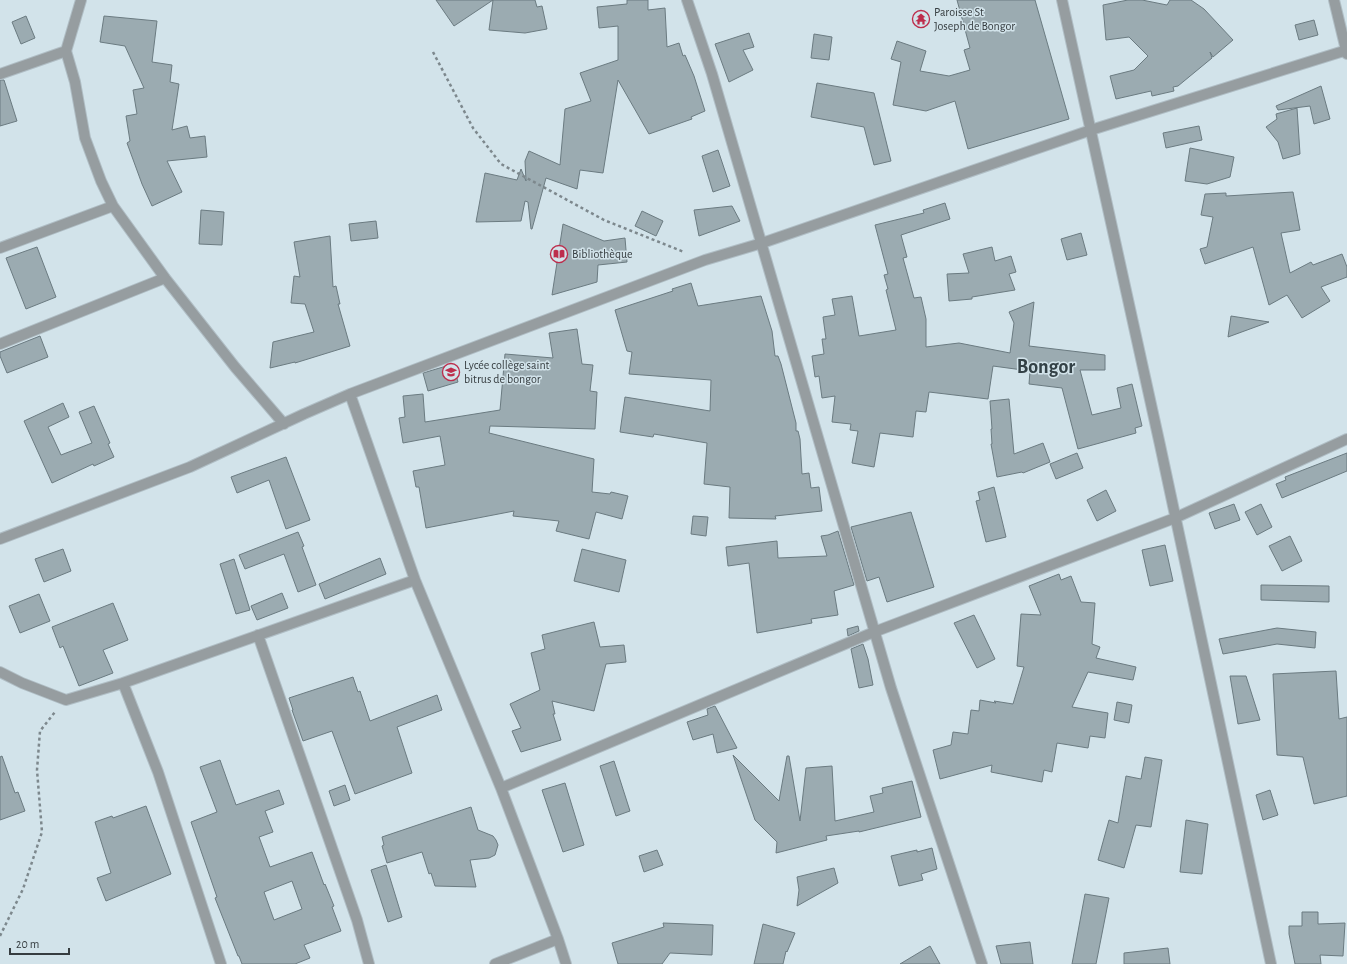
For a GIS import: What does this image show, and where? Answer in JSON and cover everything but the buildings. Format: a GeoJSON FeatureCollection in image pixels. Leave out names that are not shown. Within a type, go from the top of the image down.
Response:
{"type":"FeatureCollection","features":[{"type":"Feature","properties":{"kind":"street"},"geometry":{"type":"LineString","coordinates":[[81,0],[66,51],[75,82],[85,138],[113,206],[165,278],[235,367],[284,424]]}},
{"type":"Feature","properties":{"kind":"street"},"geometry":{"type":"LineString","coordinates":[[687,0],[712,74],[891,688],[982,964]]}},
{"type":"Feature","properties":{"kind":"street"},"geometry":{"type":"LineString","coordinates":[[1062,0],[1271,964]]}},
{"type":"Feature","properties":{"kind":"street"},"geometry":{"type":"LineString","coordinates":[[0,539],[190,467],[350,394],[705,260],[762,243],[1091,130],[1347,52],[1334,0]]}},
{"type":"Feature","properties":{"kind":"street"},"geometry":{"type":"LineString","coordinates":[[0,74],[66,51]]}},
{"type":"Feature","properties":{"kind":"street"},"geometry":{"type":"LineString","coordinates":[[0,248],[113,206]]}},
{"type":"Feature","properties":{"kind":"street"},"geometry":{"type":"LineString","coordinates":[[0,344],[165,278]]}},
{"type":"Feature","properties":{"kind":"street"},"geometry":{"type":"LineString","coordinates":[[350,394],[415,580],[501,788],[566,964]]}},
{"type":"Feature","properties":{"kind":"street"},"geometry":{"type":"LineString","coordinates":[[501,788],[874,632],[1175,518],[1347,439]]}},
{"type":"Feature","properties":{"kind":"street"},"geometry":{"type":"LineString","coordinates":[[0,672],[22,683],[66,700],[123,683],[415,580]]}},
{"type":"Feature","properties":{"kind":"street"},"geometry":{"type":"LineString","coordinates":[[258,635],[357,920],[369,964]]}},
{"type":"Feature","properties":{"kind":"street"},"geometry":{"type":"LineString","coordinates":[[123,683],[158,772],[221,964]]}},
{"type":"Feature","properties":{"kind":"street"},"geometry":{"type":"LineString","coordinates":[[495,964],[558,939]]}},
{"type":"Feature","properties":{"kind":"path"},"geometry":{"type":"LineString","coordinates":[[433,52],[472,128],[500,164],[604,220],[705,260]]}},
{"type":"Feature","properties":{"kind":"path"},"geometry":{"type":"LineString","coordinates":[[0,936],[23,889],[42,832],[37,770],[40,731],[66,700]]}},
{"type":"Feature","properties":{"kind":"place","name":"Paroisse St Joseph de Bongor"},"geometry":{"type":"Point","coordinates":[921,19]}},
{"type":"Feature","properties":{"kind":"place","name":"Bibliothèque"},"geometry":{"type":"Point","coordinates":[559,254]}},
{"type":"Feature","properties":{"kind":"place","name":"Lycée collège saint bitrus de bongor"},"geometry":{"type":"Point","coordinates":[451,372]}},
{"type":"Feature","properties":{"kind":"district","name":"Bongor"},"geometry":{"type":"Point","coordinates":[1046,366]}}]}
